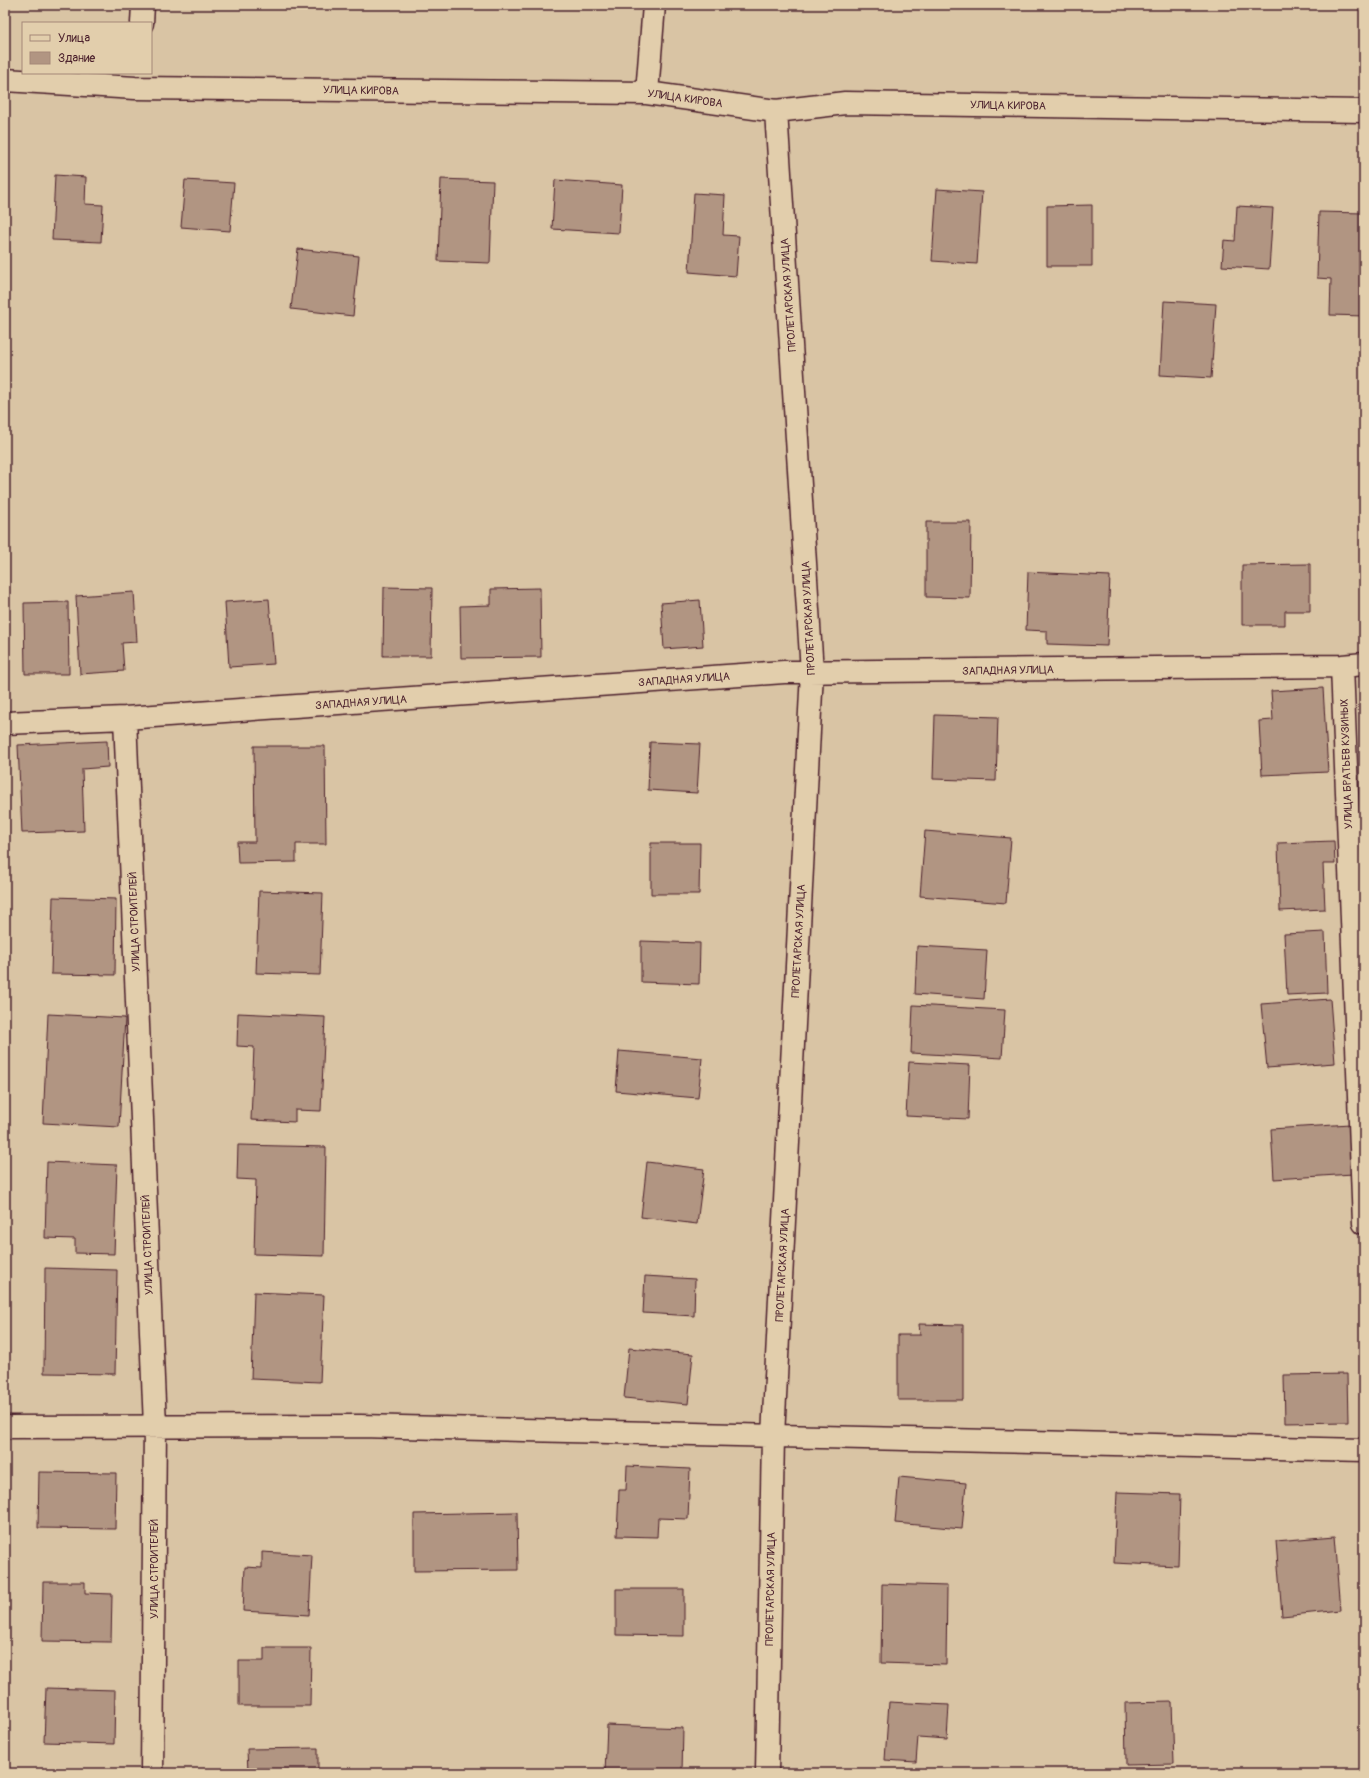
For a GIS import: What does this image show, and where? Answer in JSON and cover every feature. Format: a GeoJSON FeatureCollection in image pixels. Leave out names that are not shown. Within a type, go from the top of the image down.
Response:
{"type":"FeatureCollection","features":[{"type":"Feature","properties":{"kind":"street"},"geometry":{"type":"LineString","coordinates":[[142,22],[143,5]]}},
{"type":"Feature","properties":{"kind":"street"},"geometry":{"type":"LineString","coordinates":[[647,93],[654,5]]}},
{"type":"Feature","properties":{"kind":"street","name":"УЛИЦА КИРОВА"},"geometry":{"type":"LineString","coordinates":[[5,80],[136,80],[647,93],[776,111],[845,103],[1364,111]]}},
{"type":"Feature","properties":{"kind":"street","name":"ПРОЛЕТАРСКАЯ УЛИЦА"},"geometry":{"type":"LineString","coordinates":[[767,1773],[773,1436],[812,672],[776,111]]}},
{"type":"Feature","properties":{"kind":"street","name":"ЗАПАДНАЯ УЛИЦА"},"geometry":{"type":"LineString","coordinates":[[5,723],[125,718],[776,673],[1342,666],[1364,664]]}},
{"type":"Feature","properties":{"kind":"street","name":"УЛИЦА БРАТЬЕВ КУЗИНЫХ"},"geometry":{"type":"LineString","coordinates":[[1342,666],[1364,1223]]}},
{"type":"Feature","properties":{"kind":"street","name":"УЛИЦА СТРОИТЕЛЕЙ"},"geometry":{"type":"LineString","coordinates":[[125,718],[155,1426],[152,1773]]}},
{"type":"Feature","properties":{"kind":"street"},"geometry":{"type":"LineString","coordinates":[[5,1427],[360,1426],[1364,1450]]}},
{"type":"Feature","properties":{"kind":"building"},"geometry":{"type":"Polygon","coordinates":[[[55,175],[86,177],[85,204],[103,205],[101,242],[52,240],[55,175]]]}},
{"type":"Feature","properties":{"kind":"building"},"geometry":{"type":"Polygon","coordinates":[[[441,179],[493,181],[490,263],[438,261],[441,179]]]}},
{"type":"Feature","properties":{"kind":"building"},"geometry":{"type":"Polygon","coordinates":[[[185,180],[234,183],[230,231],[181,227],[185,180]]]}},
{"type":"Feature","properties":{"kind":"building"},"geometry":{"type":"Polygon","coordinates":[[[555,180],[622,185],[619,233],[552,229],[555,180]]]}},
{"type":"Feature","properties":{"kind":"building"},"geometry":{"type":"Polygon","coordinates":[[[937,189],[982,192],[977,264],[932,261],[937,189]]]}},
{"type":"Feature","properties":{"kind":"building"},"geometry":{"type":"Polygon","coordinates":[[[694,193],[725,195],[723,235],[739,236],[736,276],[689,272],[694,193]]]}},
{"type":"Feature","properties":{"kind":"building"},"geometry":{"type":"Polygon","coordinates":[[[1092,205],[1092,266],[1047,266],[1047,206],[1092,205]]]}},
{"type":"Feature","properties":{"kind":"building"},"geometry":{"type":"Polygon","coordinates":[[[1237,206],[1273,208],[1269,269],[1222,266],[1224,240],[1235,241],[1237,206]]]}},
{"type":"Feature","properties":{"kind":"building"},"geometry":{"type":"Polygon","coordinates":[[[1319,212],[1364,213],[1364,316],[1330,315],[1331,279],[1317,278],[1319,212]]]}},
{"type":"Feature","properties":{"kind":"building"},"geometry":{"type":"Polygon","coordinates":[[[298,249],[359,256],[353,316],[291,309],[298,249]]]}},
{"type":"Feature","properties":{"kind":"building"},"geometry":{"type":"Polygon","coordinates":[[[1164,301],[1216,304],[1211,378],[1160,375],[1164,301]]]}},
{"type":"Feature","properties":{"kind":"building"},"geometry":{"type":"Polygon","coordinates":[[[926,522],[971,522],[970,598],[926,597],[926,522]]]}},
{"type":"Feature","properties":{"kind":"building"},"geometry":{"type":"Polygon","coordinates":[[[1310,564],[1310,611],[1285,611],[1285,625],[1242,625],[1242,565],[1310,564]]]}},
{"type":"Feature","properties":{"kind":"building"},"geometry":{"type":"Polygon","coordinates":[[[1028,572],[1110,576],[1107,646],[1047,644],[1047,631],[1026,630],[1028,572]]]}},
{"type":"Feature","properties":{"kind":"building"},"geometry":{"type":"Polygon","coordinates":[[[384,587],[432,588],[431,656],[383,656],[384,587]]]}},
{"type":"Feature","properties":{"kind":"building"},"geometry":{"type":"Polygon","coordinates":[[[540,588],[541,657],[461,658],[460,606],[491,605],[491,589],[540,588]]]}},
{"type":"Feature","properties":{"kind":"building"},"geometry":{"type":"Polygon","coordinates":[[[134,592],[137,642],[122,643],[124,671],[80,674],[76,596],[134,592]]]}},
{"type":"Feature","properties":{"kind":"building"},"geometry":{"type":"Polygon","coordinates":[[[269,599],[274,664],[229,667],[225,602],[269,599]]]}},
{"type":"Feature","properties":{"kind":"building"},"geometry":{"type":"Polygon","coordinates":[[[700,600],[703,646],[664,649],[661,603],[700,600]]]}},
{"type":"Feature","properties":{"kind":"building"},"geometry":{"type":"Polygon","coordinates":[[[68,602],[69,674],[25,674],[24,603],[68,602]]]}},
{"type":"Feature","properties":{"kind":"building"},"geometry":{"type":"Polygon","coordinates":[[[1323,688],[1328,772],[1262,775],[1259,721],[1273,720],[1271,691],[1323,688]]]}},
{"type":"Feature","properties":{"kind":"building"},"geometry":{"type":"Polygon","coordinates":[[[935,715],[998,717],[996,781],[933,779],[935,715]]]}},
{"type":"Feature","properties":{"kind":"building"},"geometry":{"type":"Polygon","coordinates":[[[107,741],[108,767],[82,769],[84,831],[22,833],[18,745],[107,741]]]}},
{"type":"Feature","properties":{"kind":"building"},"geometry":{"type":"Polygon","coordinates":[[[650,742],[700,744],[697,793],[648,790],[650,742]]]}},
{"type":"Feature","properties":{"kind":"building"},"geometry":{"type":"Polygon","coordinates":[[[254,746],[325,746],[326,844],[296,844],[296,862],[238,863],[237,842],[255,842],[254,746]]]}},
{"type":"Feature","properties":{"kind":"building"},"geometry":{"type":"Polygon","coordinates":[[[925,831],[1011,838],[1006,903],[920,896],[925,831]]]}},
{"type":"Feature","properties":{"kind":"building"},"geometry":{"type":"Polygon","coordinates":[[[1334,841],[1335,864],[1323,864],[1325,909],[1280,911],[1278,843],[1334,841]]]}},
{"type":"Feature","properties":{"kind":"building"},"geometry":{"type":"Polygon","coordinates":[[[651,843],[700,843],[699,894],[651,894],[651,843]]]}},
{"type":"Feature","properties":{"kind":"building"},"geometry":{"type":"Polygon","coordinates":[[[259,891],[323,893],[320,975],[256,973],[259,891]]]}},
{"type":"Feature","properties":{"kind":"building"},"geometry":{"type":"Polygon","coordinates":[[[53,897],[116,899],[115,975],[51,974],[53,897]]]}},
{"type":"Feature","properties":{"kind":"building"},"geometry":{"type":"Polygon","coordinates":[[[1325,932],[1327,993],[1287,995],[1284,934],[1325,932]]]}},
{"type":"Feature","properties":{"kind":"building"},"geometry":{"type":"Polygon","coordinates":[[[641,941],[700,943],[699,984],[641,982],[641,941]]]}},
{"type":"Feature","properties":{"kind":"building"},"geometry":{"type":"Polygon","coordinates":[[[917,946],[987,950],[984,999],[915,994],[917,946]]]}},
{"type":"Feature","properties":{"kind":"building"},"geometry":{"type":"Polygon","coordinates":[[[1330,999],[1335,1063],[1267,1068],[1261,1004],[1330,999]]]}},
{"type":"Feature","properties":{"kind":"building"},"geometry":{"type":"Polygon","coordinates":[[[913,1005],[1005,1010],[1002,1058],[911,1053],[913,1005]]]}},
{"type":"Feature","properties":{"kind":"building"},"geometry":{"type":"Polygon","coordinates":[[[238,1013],[325,1017],[321,1111],[295,1110],[295,1122],[251,1120],[254,1047],[237,1046],[238,1013]]]}},
{"type":"Feature","properties":{"kind":"building"},"geometry":{"type":"Polygon","coordinates":[[[48,1014],[125,1018],[119,1127],[43,1123],[48,1014]]]}},
{"type":"Feature","properties":{"kind":"building"},"geometry":{"type":"Polygon","coordinates":[[[619,1051],[702,1058],[698,1098],[616,1091],[619,1051]]]}},
{"type":"Feature","properties":{"kind":"building"},"geometry":{"type":"Polygon","coordinates":[[[909,1062],[970,1065],[968,1119],[906,1116],[909,1062]]]}},
{"type":"Feature","properties":{"kind":"building"},"geometry":{"type":"Polygon","coordinates":[[[1350,1124],[1353,1174],[1274,1179],[1271,1129],[1350,1124]]]}},
{"type":"Feature","properties":{"kind":"building"},"geometry":{"type":"Polygon","coordinates":[[[238,1145],[326,1147],[324,1256],[254,1254],[256,1180],[237,1179],[238,1145]]]}},
{"type":"Feature","properties":{"kind":"building"},"geometry":{"type":"Polygon","coordinates":[[[47,1162],[117,1165],[114,1254],[75,1253],[75,1239],[45,1238],[47,1162]]]}},
{"type":"Feature","properties":{"kind":"building"},"geometry":{"type":"Polygon","coordinates":[[[647,1162],[704,1169],[697,1224],[641,1217],[647,1162]]]}},
{"type":"Feature","properties":{"kind":"building"},"geometry":{"type":"Polygon","coordinates":[[[45,1268],[117,1270],[115,1374],[44,1373],[45,1268]]]}},
{"type":"Feature","properties":{"kind":"building"},"geometry":{"type":"Polygon","coordinates":[[[645,1276],[695,1279],[694,1316],[643,1313],[645,1276]]]}},
{"type":"Feature","properties":{"kind":"building"},"geometry":{"type":"Polygon","coordinates":[[[254,1292],[324,1295],[320,1382],[251,1379],[254,1292]]]}},
{"type":"Feature","properties":{"kind":"building"},"geometry":{"type":"Polygon","coordinates":[[[919,1324],[963,1325],[963,1400],[898,1400],[898,1335],[920,1335],[919,1324]]]}},
{"type":"Feature","properties":{"kind":"building"},"geometry":{"type":"Polygon","coordinates":[[[629,1348],[693,1354],[688,1404],[624,1398],[629,1348]]]}},
{"type":"Feature","properties":{"kind":"building"},"geometry":{"type":"Polygon","coordinates":[[[1347,1374],[1348,1422],[1285,1423],[1284,1375],[1347,1374]]]}},
{"type":"Feature","properties":{"kind":"building"},"geometry":{"type":"Polygon","coordinates":[[[627,1466],[690,1469],[688,1519],[658,1518],[657,1537],[617,1536],[619,1490],[626,1490],[627,1466]]]}},
{"type":"Feature","properties":{"kind":"building"},"geometry":{"type":"Polygon","coordinates":[[[39,1472],[116,1473],[115,1529],[38,1528],[39,1472]]]}},
{"type":"Feature","properties":{"kind":"building"},"geometry":{"type":"Polygon","coordinates":[[[899,1477],[966,1483],[962,1529],[895,1523],[899,1477]]]}},
{"type":"Feature","properties":{"kind":"building"},"geometry":{"type":"Polygon","coordinates":[[[1117,1492],[1180,1494],[1178,1566],[1114,1563],[1117,1492]]]}},
{"type":"Feature","properties":{"kind":"building"},"geometry":{"type":"Polygon","coordinates":[[[517,1512],[518,1570],[414,1571],[414,1514],[517,1512]]]}},
{"type":"Feature","properties":{"kind":"building"},"geometry":{"type":"Polygon","coordinates":[[[1335,1536],[1341,1610],[1282,1616],[1276,1541],[1335,1536]]]}},
{"type":"Feature","properties":{"kind":"building"},"geometry":{"type":"Polygon","coordinates":[[[262,1552],[312,1555],[309,1615],[243,1611],[245,1567],[262,1568],[262,1552]]]}},
{"type":"Feature","properties":{"kind":"building"},"geometry":{"type":"Polygon","coordinates":[[[43,1582],[85,1582],[85,1593],[112,1594],[111,1642],[42,1641],[43,1582]]]}},
{"type":"Feature","properties":{"kind":"building"},"geometry":{"type":"Polygon","coordinates":[[[882,1584],[947,1586],[946,1665],[881,1663],[882,1584]]]}},
{"type":"Feature","properties":{"kind":"building"},"geometry":{"type":"Polygon","coordinates":[[[616,1589],[684,1589],[684,1636],[616,1635],[616,1589]]]}},
{"type":"Feature","properties":{"kind":"building"},"geometry":{"type":"Polygon","coordinates":[[[264,1648],[311,1648],[310,1706],[239,1706],[239,1661],[264,1661],[264,1648]]]}},
{"type":"Feature","properties":{"kind":"building"},"geometry":{"type":"Polygon","coordinates":[[[46,1688],[115,1690],[114,1744],[44,1742],[46,1688]]]}},
{"type":"Feature","properties":{"kind":"building"},"geometry":{"type":"Polygon","coordinates":[[[889,1702],[949,1705],[947,1739],[918,1737],[916,1762],[885,1760],[889,1702]]]}},
{"type":"Feature","properties":{"kind":"building"},"geometry":{"type":"Polygon","coordinates":[[[1172,1702],[1174,1764],[1126,1765],[1125,1703],[1172,1702]]]}},
{"type":"Feature","properties":{"kind":"building"},"geometry":{"type":"Polygon","coordinates":[[[607,1725],[683,1728],[682,1773],[605,1773],[607,1725]]]}},
{"type":"Feature","properties":{"kind":"building"},"geometry":{"type":"Polygon","coordinates":[[[318,1748],[318,1773],[248,1773],[247,1749],[318,1748]]]}}]}
